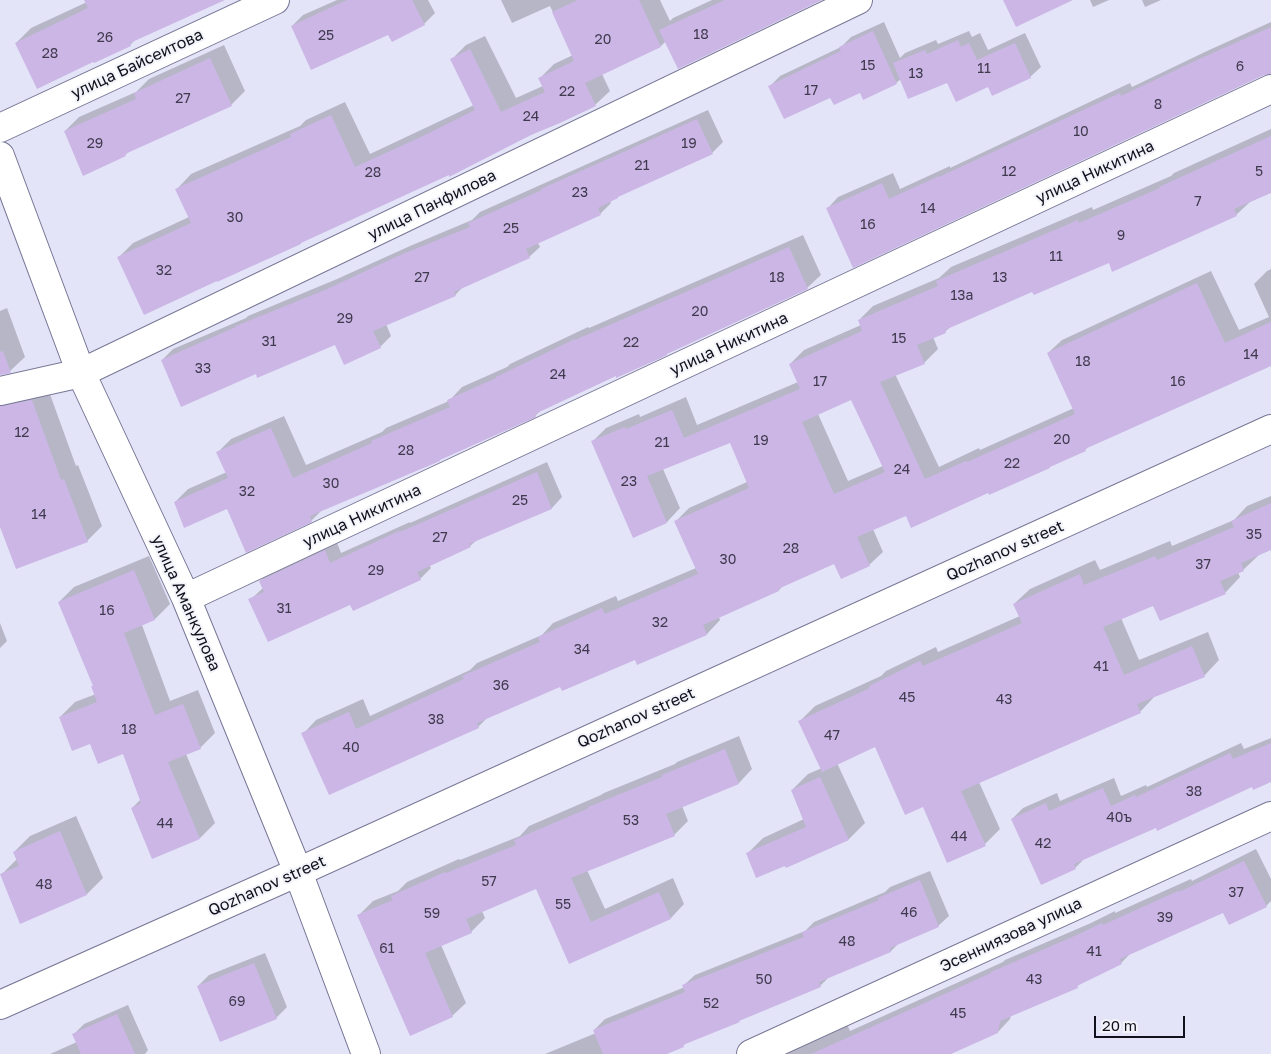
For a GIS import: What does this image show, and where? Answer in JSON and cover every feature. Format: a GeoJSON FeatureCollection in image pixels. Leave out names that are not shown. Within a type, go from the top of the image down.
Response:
{"type":"FeatureCollection","features":[{"type":"Feature","properties":{"kind":"street","name":"улица Байсеитова"},"geometry":{"type":"LineString","coordinates":[[0,128],[275,0]]}},
{"type":"Feature","properties":{"kind":"street","name":"улица Панфилова"},"geometry":{"type":"LineString","coordinates":[[0,391],[81,373],[858,0]]}},
{"type":"Feature","properties":{"kind":"street","name":"улица Никитина"},"geometry":{"type":"LineString","coordinates":[[186,598],[1271,89]]}},
{"type":"Feature","properties":{"kind":"street","name":"улица Аманкулова"},"geometry":{"type":"LineString","coordinates":[[0,156],[81,373],[186,598],[298,872],[366,1054]]}},
{"type":"Feature","properties":{"kind":"street","name":"Qozhanov street"},"geometry":{"type":"LineString","coordinates":[[0,1006],[1271,429]]}},
{"type":"Feature","properties":{"kind":"street","name":"Эсенниязова улица"},"geometry":{"type":"LineString","coordinates":[[751,1054],[1271,816]]}},
{"type":"Feature","properties":{"kind":"building"},"geometry":{"type":"Polygon","coordinates":[[[84,0],[225,0],[130,43],[131,46],[37,89],[15,43],[88,8],[84,0]]]}},
{"type":"Feature","properties":{"kind":"building"},"geometry":{"type":"Polygon","coordinates":[[[347,0],[412,0],[425,25],[392,42],[388,35],[311,70],[291,26],[347,0]]]}},
{"type":"Feature","properties":{"kind":"building"},"geometry":{"type":"Polygon","coordinates":[[[578,0],[639,0],[661,47],[585,83],[596,106],[531,135],[449,177],[449,175],[144,315],[117,257],[191,223],[175,189],[291,137],[290,134],[331,115],[355,167],[421,137],[475,110],[450,59],[470,49],[501,112],[545,92],[538,78],[574,61],[552,12],[578,0]]]}},
{"type":"Feature","properties":{"kind":"building"},"geometry":{"type":"Polygon","coordinates":[[[725,0],[822,0],[678,69],[659,30],[725,0]]]}},
{"type":"Feature","properties":{"kind":"building"},"geometry":{"type":"Polygon","coordinates":[[[1003,0],[1073,0],[1016,27],[1003,0]]]}},
{"type":"Feature","properties":{"kind":"building"},"geometry":{"type":"Polygon","coordinates":[[[1271,27],[1271,74],[1264,75],[853,268],[826,208],[882,183],[889,199],[1120,93],[1121,96],[1271,27]]]}},
{"type":"Feature","properties":{"kind":"building"},"geometry":{"type":"Polygon","coordinates":[[[873,31],[897,84],[863,100],[860,93],[834,105],[830,98],[784,119],[768,86],[841,51],[839,47],[873,31]]]}},
{"type":"Feature","properties":{"kind":"building"},"geometry":{"type":"Polygon","coordinates":[[[958,40],[961,47],[969,43],[977,60],[1015,43],[1031,78],[992,96],[988,87],[956,102],[947,83],[908,99],[893,63],[925,50],[927,54],[958,40]]]}},
{"type":"Feature","properties":{"kind":"building"},"geometry":{"type":"Polygon","coordinates":[[[210,58],[232,106],[125,154],[126,156],[83,176],[64,131],[136,99],[134,93],[210,58]]]}},
{"type":"Feature","properties":{"kind":"building"},"geometry":{"type":"Polygon","coordinates":[[[697,119],[713,154],[598,208],[601,215],[526,249],[530,258],[454,292],[456,296],[373,331],[381,348],[344,365],[335,345],[257,378],[256,374],[181,407],[161,360],[236,326],[325,290],[398,256],[470,227],[468,223],[697,119]]]}},
{"type":"Feature","properties":{"kind":"building"},"geometry":{"type":"Polygon","coordinates":[[[1271,136],[1271,193],[1234,209],[1237,216],[1112,272],[1109,263],[1034,295],[1032,292],[945,330],[946,333],[917,345],[925,364],[880,382],[925,479],[1075,414],[1047,353],[1197,283],[1225,343],[1271,322],[1271,366],[1085,449],[1086,451],[1050,468],[989,495],[988,493],[911,528],[906,516],[857,537],[870,566],[841,579],[834,564],[703,625],[707,635],[637,665],[635,660],[562,691],[560,687],[477,723],[479,728],[329,795],[301,733],[349,712],[356,729],[464,679],[462,676],[540,642],[538,637],[602,608],[605,614],[698,574],[674,521],[749,488],[730,443],[647,476],[667,523],[633,538],[591,441],[672,410],[684,438],[800,389],[789,364],[862,331],[858,320],[938,286],[936,281],[1078,220],[1079,223],[1271,136]],[[851,400],[802,422],[834,494],[885,472],[851,400]]]}},
{"type":"Feature","properties":{"kind":"building"},"geometry":{"type":"Polygon","coordinates":[[[789,247],[808,289],[661,358],[616,378],[616,376],[535,414],[536,417],[440,461],[310,516],[312,522],[246,553],[227,509],[184,528],[174,502],[228,478],[216,452],[271,428],[293,478],[372,443],[371,441],[450,407],[447,400],[575,339],[789,247]]]}},
{"type":"Feature","properties":{"kind":"building"},"geometry":{"type":"Polygon","coordinates":[[[3,351],[11,373],[0,375],[0,352],[3,351]]]}},
{"type":"Feature","properties":{"kind":"building"},"geometry":{"type":"Polygon","coordinates":[[[32,400],[61,480],[64,479],[88,542],[16,569],[0,527],[0,406],[32,400]]]}},
{"type":"Feature","properties":{"kind":"building"},"geometry":{"type":"Polygon","coordinates":[[[537,472],[552,509],[469,544],[471,547],[417,572],[421,580],[353,611],[350,605],[268,642],[248,599],[264,592],[259,581],[325,550],[330,563],[399,531],[537,472]]]}},
{"type":"Feature","properties":{"kind":"building"},"geometry":{"type":"Polygon","coordinates":[[[1271,503],[1271,550],[1241,563],[1244,571],[1220,581],[1226,594],[1160,621],[1153,606],[1103,627],[1124,675],[1192,646],[1205,677],[1137,704],[1141,713],[961,791],[986,846],[947,863],[923,807],[905,815],[875,747],[822,772],[798,721],[870,688],[869,686],[920,661],[923,666],[1022,623],[1013,604],[1080,574],[1084,585],[1155,556],[1157,560],[1234,527],[1231,521],[1271,503]]]}},
{"type":"Feature","properties":{"kind":"building"},"geometry":{"type":"Polygon","coordinates":[[[134,570],[155,620],[124,633],[155,715],[183,704],[201,749],[168,762],[200,839],[152,859],[131,808],[141,803],[123,754],[98,764],[90,744],[72,751],[59,717],[97,702],[91,686],[93,686],[58,602],[134,570]]]}},
{"type":"Feature","properties":{"kind":"building"},"geometry":{"type":"Polygon","coordinates":[[[1271,743],[1271,782],[1253,790],[1252,787],[1157,831],[1156,828],[1074,864],[1076,869],[1041,885],[1011,819],[1046,803],[1049,811],[1103,788],[1111,806],[1135,795],[1136,797],[1230,753],[1233,759],[1271,743]]]}},
{"type":"Feature","properties":{"kind":"building"},"geometry":{"type":"Polygon","coordinates":[[[725,749],[739,784],[666,814],[675,836],[571,878],[591,922],[659,892],[671,919],[569,964],[536,889],[466,919],[472,933],[425,953],[453,1017],[410,1036],[357,915],[393,900],[391,896],[445,872],[516,845],[514,840],[725,749]]]}},
{"type":"Feature","properties":{"kind":"building"},"geometry":{"type":"Polygon","coordinates":[[[820,777],[849,840],[786,868],[785,866],[756,878],[746,853],[806,827],[791,790],[820,777]]]}},
{"type":"Feature","properties":{"kind":"building"},"geometry":{"type":"Polygon","coordinates":[[[60,831],[87,895],[20,924],[0,874],[19,866],[13,852],[60,831]]]}},
{"type":"Feature","properties":{"kind":"building"},"geometry":{"type":"Polygon","coordinates":[[[1244,861],[1267,907],[1229,925],[1223,913],[1120,959],[1122,964],[1077,986],[1078,988],[1000,1021],[998,1033],[951,1054],[811,1054],[1102,923],[1103,925],[1179,892],[1244,861]]]}},
{"type":"Feature","properties":{"kind":"building"},"geometry":{"type":"Polygon","coordinates":[[[920,880],[939,927],[890,948],[891,952],[819,982],[821,987],[683,1045],[684,1047],[667,1054],[603,1054],[593,1030],[685,992],[682,985],[804,937],[802,932],[879,900],[878,898],[920,880]]]}},
{"type":"Feature","properties":{"kind":"building"},"geometry":{"type":"Polygon","coordinates":[[[254,963],[277,1019],[220,1042],[197,986],[254,963]]]}},
{"type":"Feature","properties":{"kind":"building"},"geometry":{"type":"Polygon","coordinates":[[[117,1014],[135,1054],[81,1054],[72,1034],[117,1014]]]}}]}
